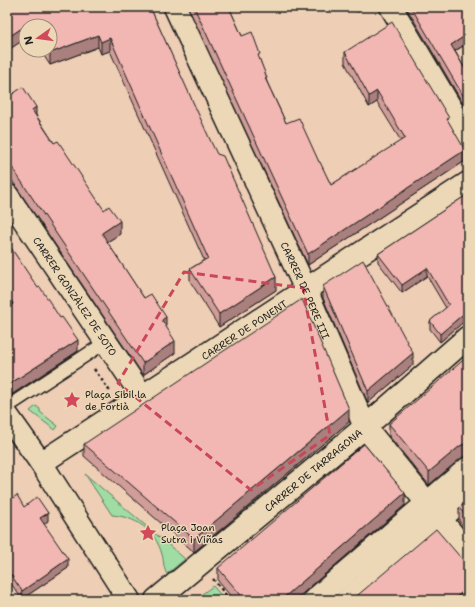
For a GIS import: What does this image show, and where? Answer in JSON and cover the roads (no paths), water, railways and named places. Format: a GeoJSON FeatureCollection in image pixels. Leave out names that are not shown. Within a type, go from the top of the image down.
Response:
{"type":"FeatureCollection","features":[{"type":"Feature","properties":{"kind":"street","name":"CARRER DE PERE III"},"geometry":{"type":"LineString","coordinates":[[175,7],[306,290],[365,427],[468,553]]}},
{"type":"Feature","properties":{"kind":"street"},"geometry":{"type":"LineString","coordinates":[[391,7],[468,137]]}},
{"type":"Feature","properties":{"kind":"street","name":"CARRER DE PONENT"},"geometry":{"type":"LineString","coordinates":[[41,463],[468,183]]}},
{"type":"Feature","properties":{"kind":"street","name":"CARRER GONZÀLEZ DE SOTO"},"geometry":{"type":"LineString","coordinates":[[7,195],[143,397]]}},
{"type":"Feature","properties":{"kind":"street","name":"CARRER DE TARRAGONA"},"geometry":{"type":"LineString","coordinates":[[156,600],[365,427],[468,337]]}},
{"type":"Feature","properties":{"kind":"street"},"geometry":{"type":"LineString","coordinates":[[7,416],[41,463],[129,600]]}},
{"type":"Feature","properties":{"kind":"street"},"geometry":{"type":"LineString","coordinates":[[347,600],[433,511],[468,468]]}},
{"type":"Feature","properties":{"kind":"street"},"geometry":{"type":"LineString","coordinates":[[314,600],[433,511],[468,495]]}},
{"type":"Feature","properties":{"kind":"lane"},"geometry":{"type":"LineString","coordinates":[[7,407],[106,342]]}},
{"type":"Feature","properties":{"kind":"place","name":"Plaça Sibil·la de Fortià"},"geometry":{"type":"Point","coordinates":[72,400]}},
{"type":"Feature","properties":{"kind":"place","name":"Plaça Joan Sutra i Viñas"},"geometry":{"type":"Point","coordinates":[148,533]}}]}
